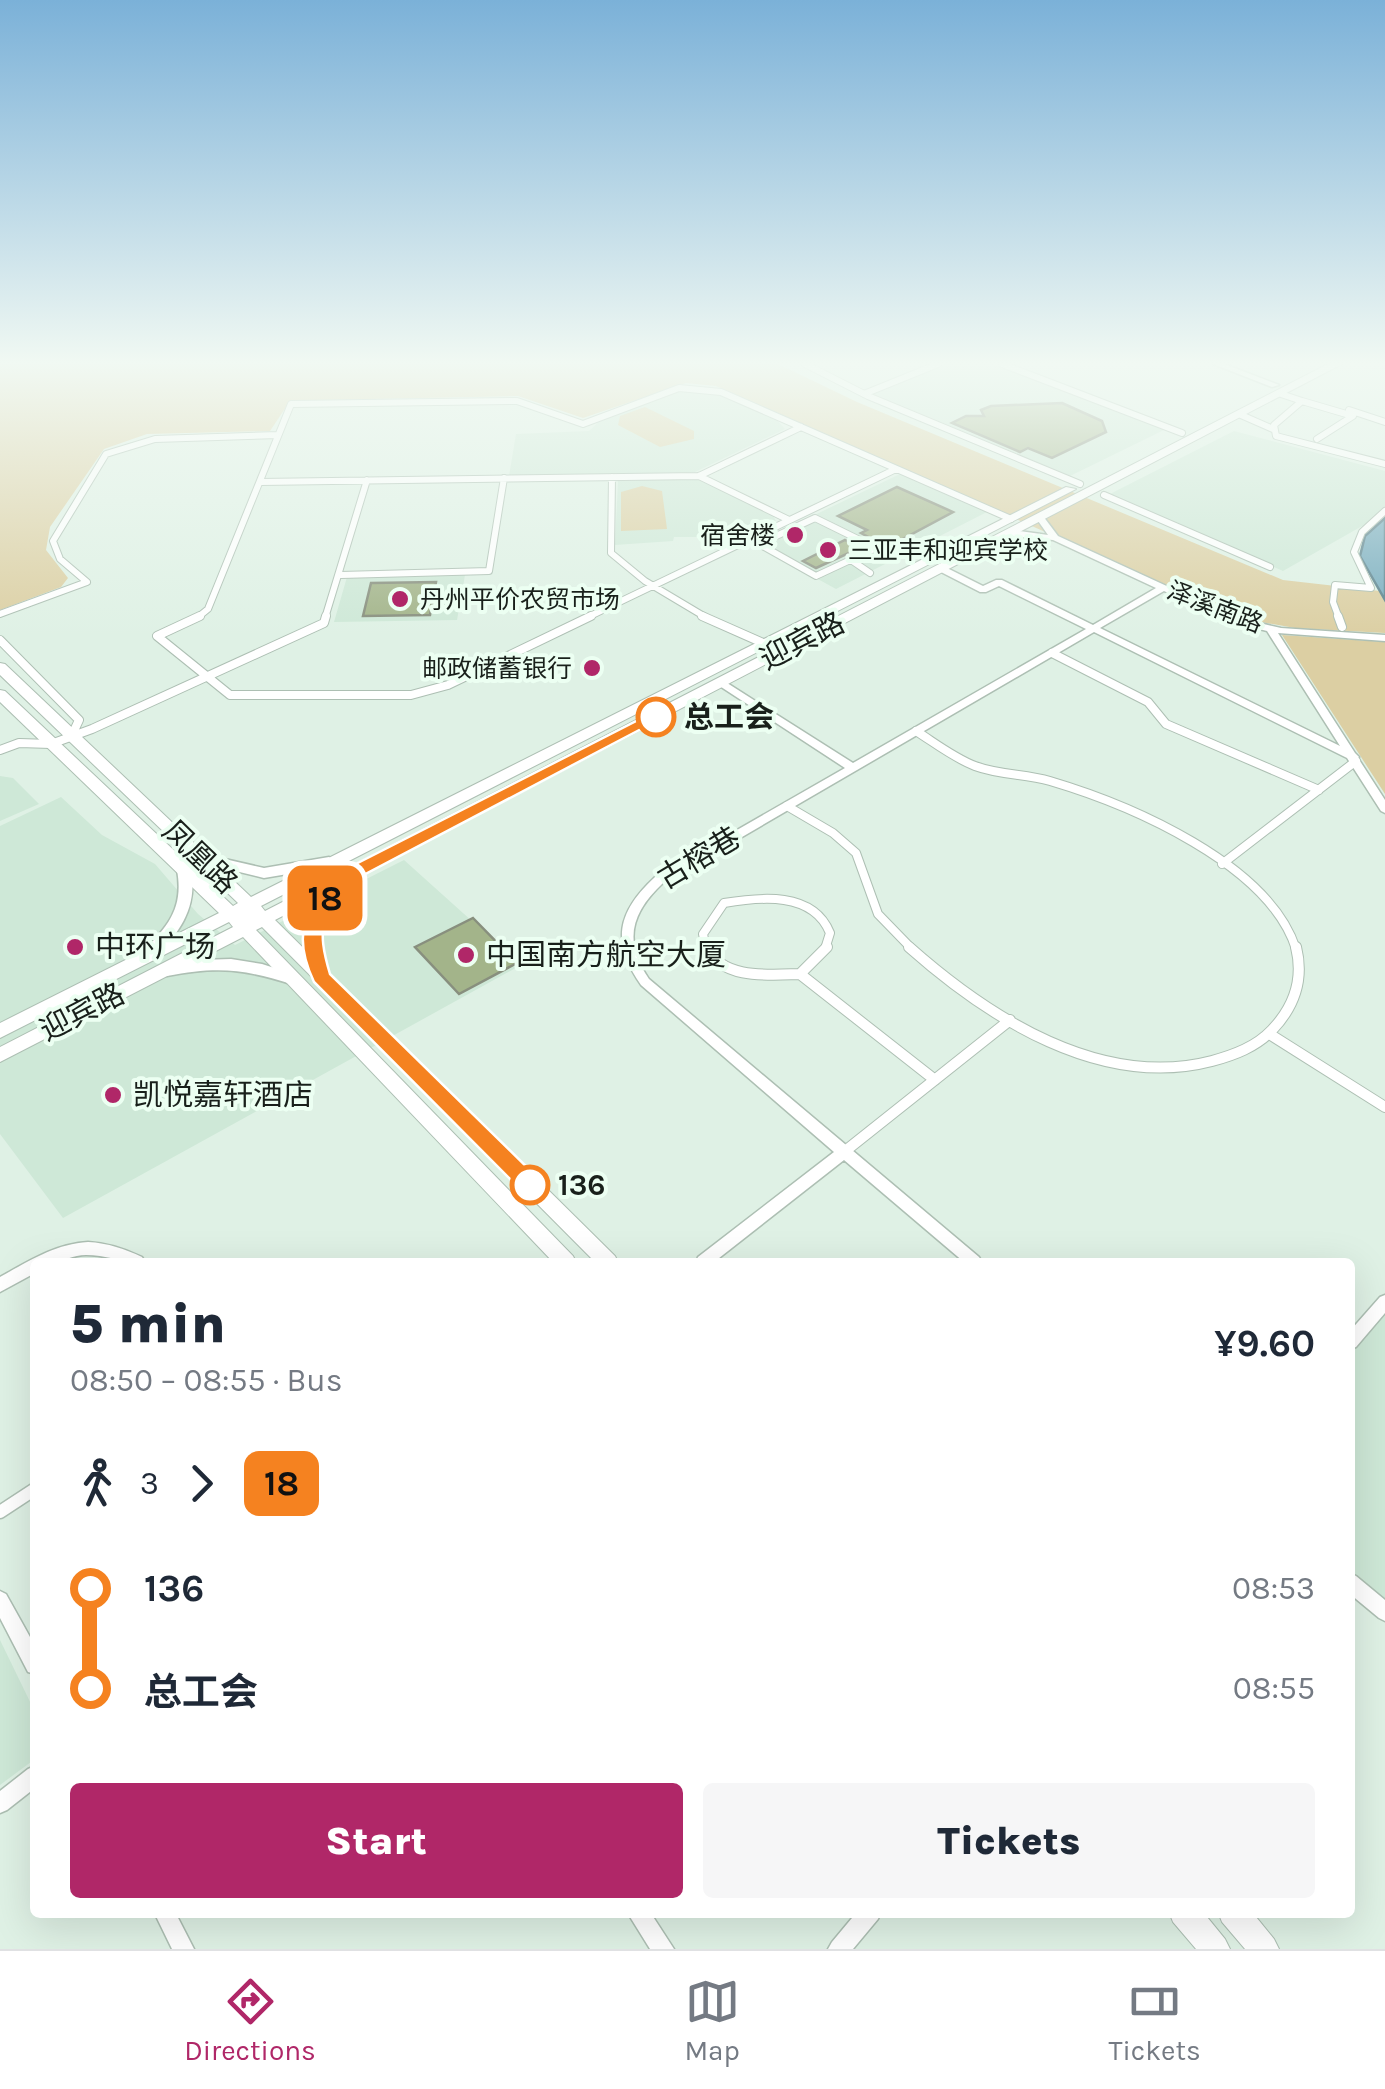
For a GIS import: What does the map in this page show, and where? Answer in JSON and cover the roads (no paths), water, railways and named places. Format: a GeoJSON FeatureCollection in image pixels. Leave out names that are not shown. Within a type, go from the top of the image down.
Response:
{"type":"FeatureCollection","features":[{"type":"Feature","properties":{"kind":"highway","name":"迎宾路"},"geometry":{"type":"LineString","coordinates":[[0,1055],[942,569],[1080,484],[1138,455]]}},
{"type":"Feature","properties":{"kind":"highway","name":"迎宾路"},"geometry":{"type":"LineString","coordinates":[[0,1030],[780,634],[1011,526],[1040,518],[1162,455]]}},
{"type":"Feature","properties":{"kind":"highway"},"geometry":{"type":"LineString","coordinates":[[780,634],[797,644]]}},
{"type":"Feature","properties":{"kind":"highway"},"geometry":{"type":"LineString","coordinates":[[742,671],[759,646]]}},
{"type":"Feature","properties":{"kind":"highway"},"geometry":{"type":"LineString","coordinates":[[729,661],[740,664],[742,671]]}},
{"type":"Feature","properties":{"kind":"highway","name":"凤凰路"},"geometry":{"type":"LineString","coordinates":[[0,668],[248,904],[254,924],[294,980],[562,1258]]}},
{"type":"Feature","properties":{"kind":"highway","name":"凤凰路"},"geometry":{"type":"LineString","coordinates":[[0,694],[230,913],[254,924],[321,978],[604,1258]]}},
{"type":"Feature","properties":{"kind":"highway"},"geometry":{"type":"LineString","coordinates":[[1188,1918],[1215,1949]]}},
{"type":"Feature","properties":{"kind":"highway"},"geometry":{"type":"LineString","coordinates":[[1237,1918],[1264,1949]]}},
{"type":"Feature","properties":{"kind":"main road"},"geometry":{"type":"LineString","coordinates":[[203,859],[264,874],[338,860]]}},
{"type":"Feature","properties":{"kind":"main road"},"geometry":{"type":"LineString","coordinates":[[146,956],[169,935],[185,907],[188,887],[184,870]]}},
{"type":"Feature","properties":{"kind":"main road"},"geometry":{"type":"LineString","coordinates":[[321,978],[312,945],[314,921],[323,900],[350,875]]}},
{"type":"Feature","properties":{"kind":"main road"},"geometry":{"type":"LineString","coordinates":[[158,973],[208,962],[237,963],[268,968],[294,980]]}},
{"type":"Feature","properties":{"kind":"street"},"geometry":{"type":"LineString","coordinates":[[0,614],[87,582],[60,560],[53,541],[105,455]]}},
{"type":"Feature","properties":{"kind":"street"},"geometry":{"type":"LineString","coordinates":[[270,455],[208,608],[194,621],[156,636],[236,696],[411,695],[448,685],[896,468]]}},
{"type":"Feature","properties":{"kind":"street"},"geometry":{"type":"LineString","coordinates":[[260,482],[699,476],[743,455]]}},
{"type":"Feature","properties":{"kind":"street"},"geometry":{"type":"LineString","coordinates":[[866,455],[1011,526]]}},
{"type":"Feature","properties":{"kind":"street"},"geometry":{"type":"LineString","coordinates":[[1010,455],[1080,484]]}},
{"type":"Feature","properties":{"kind":"street"},"geometry":{"type":"LineString","coordinates":[[1348,455],[1385,464]]}},
{"type":"Feature","properties":{"kind":"street"},"geometry":{"type":"LineString","coordinates":[[699,476],[789,520]]}},
{"type":"Feature","properties":{"kind":"street"},"geometry":{"type":"LineString","coordinates":[[612,477],[611,553],[653,586],[759,646],[781,651]]}},
{"type":"Feature","properties":{"kind":"street"},"geometry":{"type":"LineString","coordinates":[[341,575],[489,571],[504,478]]}},
{"type":"Feature","properties":{"kind":"street"},"geometry":{"type":"LineString","coordinates":[[0,750],[20,744],[51,744],[324,624],[366,480]]}},
{"type":"Feature","properties":{"kind":"street"},"geometry":{"type":"LineString","coordinates":[[1104,495],[1270,567]]}},
{"type":"Feature","properties":{"kind":"street"},"geometry":{"type":"LineString","coordinates":[[1342,627],[1332,602],[1335,585],[1371,588],[1354,552],[1362,532],[1385,511]]}},
{"type":"Feature","properties":{"kind":"street"},"geometry":{"type":"LineString","coordinates":[[816,518],[876,548],[852,560],[816,576],[758,543],[816,518]]}},
{"type":"Feature","properties":{"kind":"street","name":"泽溪南路"},"geometry":{"type":"LineString","coordinates":[[1040,518],[1055,538]]}},
{"type":"Feature","properties":{"kind":"street","name":"泽溪南路"},"geometry":{"type":"LineString","coordinates":[[1011,526],[1055,538],[1231,619],[1270,629],[1385,638]]}},
{"type":"Feature","properties":{"kind":"street"},"geometry":{"type":"LineString","coordinates":[[841,564],[856,571],[865,566],[852,560]]}},
{"type":"Feature","properties":{"kind":"street"},"geometry":{"type":"LineString","coordinates":[[862,568],[870,573]]}},
{"type":"Feature","properties":{"kind":"street"},"geometry":{"type":"LineString","coordinates":[[942,569],[983,590],[999,582],[1355,759]]}},
{"type":"Feature","properties":{"kind":"street","name":"古榕巷"},"geometry":{"type":"LineString","coordinates":[[969,1258],[645,982],[626,948],[631,912],[650,887],[1163,588]]}},
{"type":"Feature","properties":{"kind":"street"},"geometry":{"type":"LineString","coordinates":[[1270,629],[1385,808]]}},
{"type":"Feature","properties":{"kind":"street"},"geometry":{"type":"LineString","coordinates":[[0,640],[79,720],[72,735]]}},
{"type":"Feature","properties":{"kind":"street"},"geometry":{"type":"LineString","coordinates":[[1052,653],[1148,702],[1166,724],[1318,790]]}},
{"type":"Feature","properties":{"kind":"street"},"geometry":{"type":"LineString","coordinates":[[720,683],[853,768]]}},
{"type":"Feature","properties":{"kind":"street"},"geometry":{"type":"LineString","coordinates":[[788,806],[855,851],[867,893],[881,919],[905,943],[1010,1020],[1060,1048],[1118,1064],[1177,1068],[1230,1057],[1272,1035],[1296,1003],[1301,966],[1289,928],[1262,893],[1222,864],[1088,792],[975,766],[916,731]]}},
{"type":"Feature","properties":{"kind":"street"},"geometry":{"type":"LineString","coordinates":[[1222,864],[1355,759]]}},
{"type":"Feature","properties":{"kind":"street"},"geometry":{"type":"LineString","coordinates":[[800,974],[821,960],[832,942],[832,931],[808,907],[765,898],[724,903],[703,934],[706,951],[728,969],[757,975],[800,974],[936,1080]]}},
{"type":"Feature","properties":{"kind":"street"},"geometry":{"type":"LineString","coordinates":[[709,1258],[1010,1020]]}},
{"type":"Feature","properties":{"kind":"street"},"geometry":{"type":"LineString","coordinates":[[1272,1035],[1385,1107]]}},
{"type":"Feature","properties":{"kind":"street"},"geometry":{"type":"LineString","coordinates":[[47,1258],[56,1253],[100,1248],[126,1258]]}},
{"type":"Feature","properties":{"kind":"street"},"geometry":{"type":"LineString","coordinates":[[0,1286],[30,1268]]}},
{"type":"Feature","properties":{"kind":"street"},"geometry":{"type":"LineString","coordinates":[[1355,1336],[1385,1302]]}},
{"type":"Feature","properties":{"kind":"street"},"geometry":{"type":"LineString","coordinates":[[0,1512],[30,1492]]}},
{"type":"Feature","properties":{"kind":"street"},"geometry":{"type":"LineString","coordinates":[[1355,1586],[1385,1612]]}},
{"type":"Feature","properties":{"kind":"street"},"geometry":{"type":"LineString","coordinates":[[0,1600],[30,1656]]}},
{"type":"Feature","properties":{"kind":"street"},"geometry":{"type":"LineString","coordinates":[[0,1803],[30,1780]]}},
{"type":"Feature","properties":{"kind":"street"},"geometry":{"type":"LineString","coordinates":[[167,1918],[183,1949]]}},
{"type":"Feature","properties":{"kind":"street"},"geometry":{"type":"LineString","coordinates":[[641,1918],[663,1949]]}},
{"type":"Feature","properties":{"kind":"street"},"geometry":{"type":"LineString","coordinates":[[839,1949],[866,1918]]}},
{"type":"Feature","properties":{"kind":"water"},"geometry":{"type":"Polygon","coordinates":[[[1385,518],[1385,600],[1360,556],[1365,536],[1385,518]]]}},
{"type":"Feature","properties":{"kind":"place","name":"宿舍楼"},"geometry":{"type":"Point","coordinates":[795,535]}},
{"type":"Feature","properties":{"kind":"place","name":"三亚丰和迎宾学校"},"geometry":{"type":"Point","coordinates":[828,550]}},
{"type":"Feature","properties":{"kind":"place","name":"丹州平价农贸市场"},"geometry":{"type":"Point","coordinates":[400,599]}},
{"type":"Feature","properties":{"kind":"place","name":"邮政储蓄银行"},"geometry":{"type":"Point","coordinates":[592,668]}},
{"type":"Feature","properties":{"kind":"place","name":"总工会"},"geometry":{"type":"Point","coordinates":[656,717]}},
{"type":"Feature","properties":{"kind":"place","name":"中环广场"},"geometry":{"type":"Point","coordinates":[75,947]}},
{"type":"Feature","properties":{"kind":"place","name":"中国南方航空大厦"},"geometry":{"type":"Point","coordinates":[466,955]}},
{"type":"Feature","properties":{"kind":"place","name":"凯悦嘉轩酒店"},"geometry":{"type":"Point","coordinates":[113,1095]}},
{"type":"Feature","properties":{"kind":"place","name":"136"},"geometry":{"type":"Point","coordinates":[530,1185]}}]}
